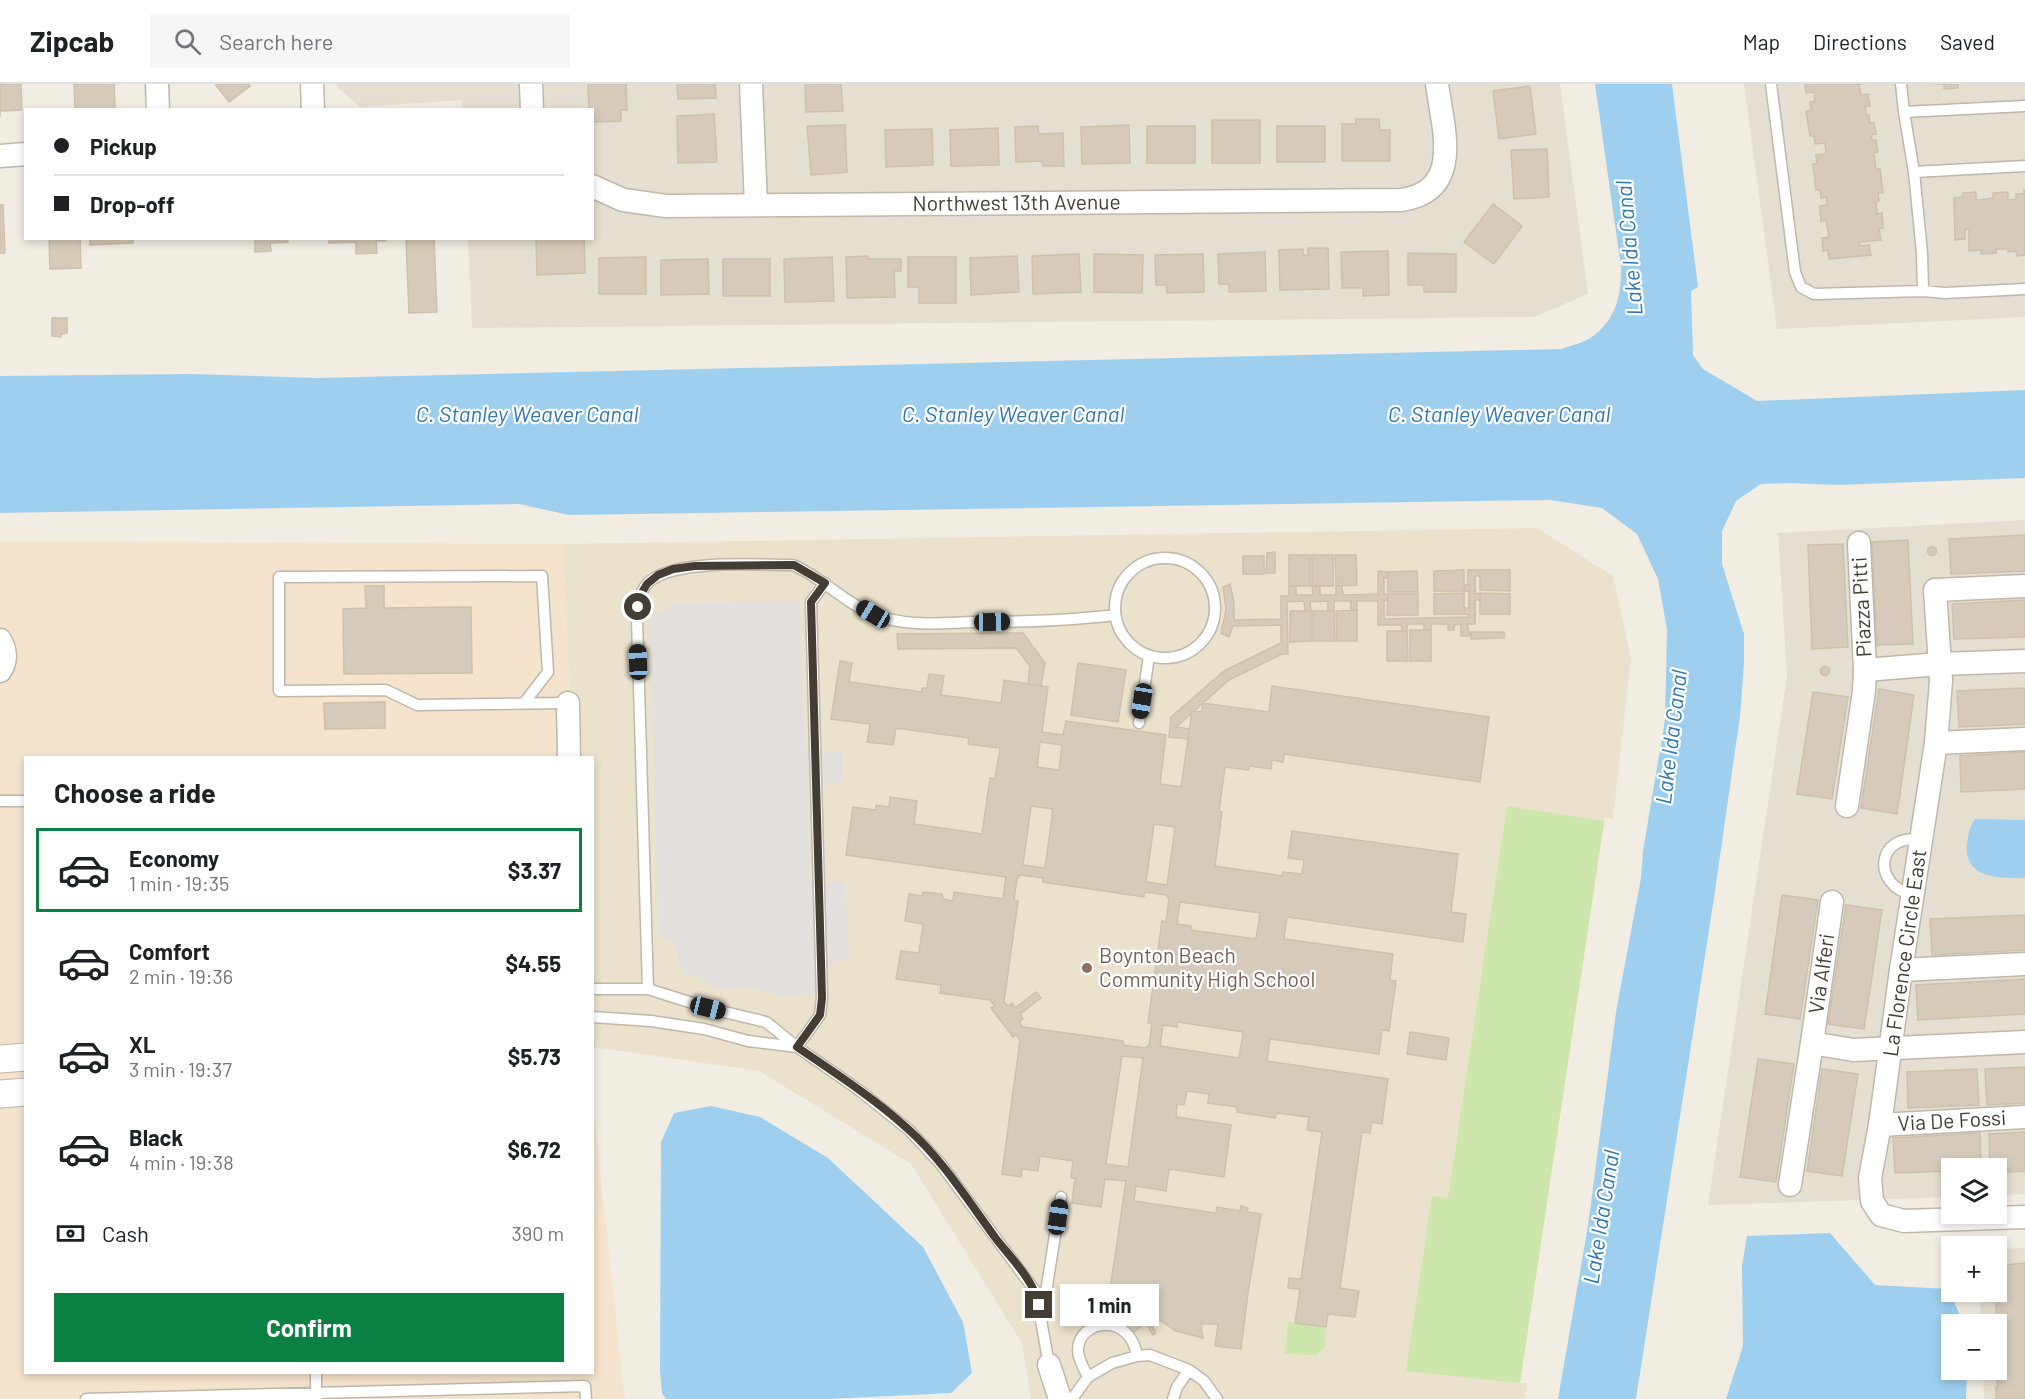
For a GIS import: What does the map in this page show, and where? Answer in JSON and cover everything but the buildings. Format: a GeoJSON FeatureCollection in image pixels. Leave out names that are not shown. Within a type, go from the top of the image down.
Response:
{"type":"FeatureCollection","features":[{"type":"Feature","properties":{"kind":"street"},"geometry":{"type":"LineString","coordinates":[[157,84],[158,108]]}},
{"type":"Feature","properties":{"kind":"street"},"geometry":{"type":"LineString","coordinates":[[312,84],[314,108]]}},
{"type":"Feature","properties":{"kind":"street"},"geometry":{"type":"LineString","coordinates":[[531,84],[532,108]]}},
{"type":"Feature","properties":{"kind":"street"},"geometry":{"type":"LineString","coordinates":[[751,84],[756,205]]}},
{"type":"Feature","properties":{"kind":"street","name":"Northwest 13th Avenue"},"geometry":{"type":"LineString","coordinates":[[594,187],[609,195],[638,203],[666,206],[1401,200],[1415,198],[1427,192],[1437,183],[1443,170],[1446,157],[1437,84]]}},
{"type":"Feature","properties":{"kind":"street"},"geometry":{"type":"LineString","coordinates":[[0,156],[24,154]]}},
{"type":"Feature","properties":{"kind":"street","name":"Piazza Pitti"},"geometry":{"type":"LineString","coordinates":[[1858,543],[1865,670]]}},
{"type":"Feature","properties":{"kind":"street","name":"La Florence Circle East"},"geometry":{"type":"LineString","coordinates":[[2025,586],[1935,590],[1941,681],[1936,743],[1880,1125],[1870,1178],[1872,1201],[1881,1215],[1904,1221],[2025,1217]]}},
{"type":"Feature","properties":{"kind":"street"},"geometry":{"type":"LineString","coordinates":[[0,640],[5,652],[5,660],[0,671]]}},
{"type":"Feature","properties":{"kind":"street"},"geometry":{"type":"LineString","coordinates":[[1847,806],[1865,670],[2025,661]]}},
{"type":"Feature","properties":{"kind":"street"},"geometry":{"type":"LineString","coordinates":[[568,703],[569,756]]}},
{"type":"Feature","properties":{"kind":"street"},"geometry":{"type":"LineString","coordinates":[[1936,743],[2025,739]]}},
{"type":"Feature","properties":{"kind":"street","name":"Via Alferi"},"geometry":{"type":"LineString","coordinates":[[1790,1185],[1832,902]]}},
{"type":"Feature","properties":{"kind":"street"},"geometry":{"type":"LineString","coordinates":[[1901,970],[2025,964]]}},
{"type":"Feature","properties":{"kind":"street","name":"Via Alferi"},"geometry":{"type":"LineString","coordinates":[[1812,1044],[1853,1050],[2025,1042]]}},
{"type":"Feature","properties":{"kind":"street"},"geometry":{"type":"LineString","coordinates":[[0,1059],[24,1057]]}},
{"type":"Feature","properties":{"kind":"street"},"geometry":{"type":"LineString","coordinates":[[0,1094],[24,1092]]}},
{"type":"Feature","properties":{"kind":"street","name":"Via De Fossi"},"geometry":{"type":"LineString","coordinates":[[1880,1125],[2025,1117]]}},
{"type":"Feature","properties":{"kind":"street"},"geometry":{"type":"LineString","coordinates":[[1049,1365],[1060,1399]]}},
{"type":"Feature","properties":{"kind":"lane"},"geometry":{"type":"LineString","coordinates":[[1771,84],[1796,272],[1801,287],[1814,294],[1923,291],[1945,293],[2025,289]]}},
{"type":"Feature","properties":{"kind":"lane"},"geometry":{"type":"LineString","coordinates":[[1901,84],[1914,172],[1922,253],[1923,291]]}},
{"type":"Feature","properties":{"kind":"lane"},"geometry":{"type":"LineString","coordinates":[[1904,112],[2025,106]]}},
{"type":"Feature","properties":{"kind":"lane"},"geometry":{"type":"LineString","coordinates":[[1914,172],[2025,166]]}},
{"type":"Feature","properties":{"kind":"lane"},"geometry":{"type":"LineString","coordinates":[[1158,559],[1180,561],[1191,566],[1207,581],[1215,602],[1215,613],[1208,634],[1192,650],[1182,655],[1160,658],[1149,656],[1130,645],[1118,626],[1115,615],[1117,593],[1128,574],[1147,561],[1158,559]]}},
{"type":"Feature","properties":{"kind":"lane"},"geometry":{"type":"LineString","coordinates":[[648,989],[637,619],[640,596],[647,584],[658,575],[673,569],[695,566],[794,565],[873,614],[906,623],[1075,620],[1115,615]]}},
{"type":"Feature","properties":{"kind":"lane"},"geometry":{"type":"LineString","coordinates":[[524,703],[548,672],[542,576],[279,577],[279,691],[386,690],[417,705],[568,703]]}},
{"type":"Feature","properties":{"kind":"lane"},"geometry":{"type":"LineString","coordinates":[[797,1047],[820,1015],[822,998],[811,602],[825,583]]}},
{"type":"Feature","properties":{"kind":"lane"},"geometry":{"type":"LineString","coordinates":[[1139,723],[1149,656]]}},
{"type":"Feature","properties":{"kind":"lane"},"geometry":{"type":"LineString","coordinates":[[0,801],[24,801]]}},
{"type":"Feature","properties":{"kind":"lane"},"geometry":{"type":"LineString","coordinates":[[1913,895],[1901,891],[1888,879],[1884,862],[1890,848],[1897,842],[1912,838],[1922,840]]}},
{"type":"Feature","properties":{"kind":"lane"},"geometry":{"type":"LineString","coordinates":[[594,989],[648,989],[708,1008],[766,1022],[909,1130],[940,1163],[1036,1292],[1049,1365]]}},
{"type":"Feature","properties":{"kind":"lane"},"geometry":{"type":"LineString","coordinates":[[594,1017],[704,1029],[748,1041],[797,1047]]}},
{"type":"Feature","properties":{"kind":"lane"},"geometry":{"type":"LineString","coordinates":[[1042,1317],[1060,1197]]}},
{"type":"Feature","properties":{"kind":"lane"},"geometry":{"type":"LineString","coordinates":[[1088,1377],[1078,1350],[1081,1340],[1095,1326],[1107,1324],[1125,1331],[1135,1346],[1137,1356]]}},
{"type":"Feature","properties":{"kind":"lane"},"geometry":{"type":"LineString","coordinates":[[1072,1399],[1088,1377],[1112,1363],[1150,1355],[1189,1370],[1204,1382],[1217,1399]]}},
{"type":"Feature","properties":{"kind":"lane"},"geometry":{"type":"LineString","coordinates":[[1173,1399],[1189,1370]]}},
{"type":"Feature","properties":{"kind":"lane"},"geometry":{"type":"LineString","coordinates":[[316,1374],[316,1396]]}},
{"type":"Feature","properties":{"kind":"lane"},"geometry":{"type":"LineString","coordinates":[[86,1399],[316,1396],[585,1386],[586,1399]]}},
{"type":"Feature","properties":{"kind":"shaded area"},"geometry":{"type":"Polygon","coordinates":[[[337,84],[1560,84],[1588,294],[1534,317],[472,328],[468,240],[594,240],[594,108],[462,108],[462,100],[360,107],[337,87],[337,84]]]}},
{"type":"Feature","properties":{"kind":"shaded area"},"geometry":{"type":"Polygon","coordinates":[[[1744,84],[2025,84],[2025,317],[1777,329],[1744,84]]]}},
{"type":"Feature","properties":{"kind":"shaded area"},"geometry":{"type":"Polygon","coordinates":[[[2025,520],[2025,1194],[2007,1195],[2007,1158],[1941,1158],[1941,1197],[1708,1205],[1787,676],[1778,533],[2025,520]]]}},
{"type":"Feature","properties":{"kind":"shaded area","name":"Boynton Beach Community High School"},"geometry":{"type":"Polygon","coordinates":[[[1537,528],[1613,576],[1631,658],[1613,819],[1605,818],[1520,1383],[1527,1383],[1525,1399],[1031,1399],[1022,1343],[911,1164],[759,1071],[594,1047],[594,756],[573,756],[563,544],[1537,528]]]}},
{"type":"Feature","properties":{"kind":"shaded area"},"geometry":{"type":"Polygon","coordinates":[[[0,541],[563,544],[573,756],[24,756],[24,1374],[594,1374],[594,1115],[625,1399],[0,1399],[0,541]]]}},
{"type":"Feature","properties":{"kind":"shaded area"},"geometry":{"type":"Polygon","coordinates":[[[799,601],[806,752],[842,751],[843,782],[808,784],[809,882],[845,882],[849,960],[832,961],[813,994],[777,995],[755,988],[719,989],[696,975],[683,975],[673,939],[659,939],[649,612],[663,612],[672,604],[799,601]]]}},
{"type":"Feature","properties":{"kind":"shaded area"},"geometry":{"type":"Polygon","coordinates":[[[2025,1248],[2025,1399],[1984,1399],[1983,1380],[2007,1380],[2007,1314],[1981,1314],[1980,1302],[2007,1302],[2007,1249],[2025,1248]]]}},
{"type":"Feature","properties":{"kind":"green space"},"geometry":{"type":"Polygon","coordinates":[[[1507,806],[1604,821],[1520,1383],[1406,1371],[1432,1196],[1448,1198],[1507,806]]]}},
{"type":"Feature","properties":{"kind":"green space"},"geometry":{"type":"Polygon","coordinates":[[[1288,1322],[1326,1327],[1324,1348],[1316,1355],[1285,1354],[1288,1322]]]}},
{"type":"Feature","properties":{"kind":"water"},"geometry":{"type":"Polygon","coordinates":[[[1595,84],[1672,84],[1698,287],[1691,291],[1693,355],[1703,369],[1757,401],[2025,390],[2025,478],[1837,485],[1761,484],[1736,501],[1722,531],[1722,564],[1744,634],[1740,716],[1636,1399],[1558,1399],[1588,1226],[1616,1012],[1641,878],[1643,851],[1665,720],[1667,629],[1658,579],[1637,534],[1602,508],[1550,500],[569,515],[519,504],[0,513],[0,376],[190,374],[317,378],[1562,349],[1589,339],[1600,330],[1616,306],[1620,288],[1621,267],[1595,84]]]}},
{"type":"Feature","properties":{"kind":"water"},"geometry":{"type":"Polygon","coordinates":[[[1975,819],[2025,820],[2025,878],[1995,877],[1978,871],[1971,865],[1967,846],[1971,825],[1975,819]]]}},
{"type":"Feature","properties":{"kind":"water"},"geometry":{"type":"Polygon","coordinates":[[[711,1106],[760,1117],[828,1158],[923,1247],[963,1322],[972,1373],[951,1393],[828,1399],[666,1399],[662,1393],[660,1371],[661,1142],[674,1113],[711,1106]]]}},
{"type":"Feature","properties":{"kind":"water"},"geometry":{"type":"Polygon","coordinates":[[[1830,1233],[1875,1285],[1941,1289],[1941,1302],[1954,1302],[1959,1314],[1941,1314],[1941,1380],[1967,1380],[1966,1399],[1726,1399],[1743,1346],[1742,1266],[1747,1236],[1830,1233]]]}},
{"type":"Feature","properties":{"kind":"place","name":"Boynton Beach Community High School"},"geometry":{"type":"Point","coordinates":[1087,968]}},
{"type":"Feature","properties":{"kind":"route"},"geometry":{"type":"LineString","coordinates":[[638,607],[640,596],[647,584],[658,575],[673,569],[695,566],[794,565],[825,583],[811,602],[822,998],[820,1015],[797,1047],[859,1090],[909,1130],[940,1163],[1036,1292],[1039,1305]]}},
{"type":"Feature","properties":{"kind":"water label","name":"Lake Ida Canal"},"geometry":{"type":"Point","coordinates":[1629,248]}},
{"type":"Feature","properties":{"kind":"water label","name":"C. Stanley Weaver Canal"},"geometry":{"type":"Point","coordinates":[527,414]}},
{"type":"Feature","properties":{"kind":"water label","name":"C. Stanley Weaver Canal"},"geometry":{"type":"Point","coordinates":[1013,414]}},
{"type":"Feature","properties":{"kind":"water label","name":"C. Stanley Weaver Canal"},"geometry":{"type":"Point","coordinates":[1499,414]}},
{"type":"Feature","properties":{"kind":"water label","name":"Lake Ida Canal"},"geometry":{"type":"Point","coordinates":[1671,737]}},
{"type":"Feature","properties":{"kind":"water label","name":"Lake Ida Canal"},"geometry":{"type":"Point","coordinates":[1601,1217]}}]}
